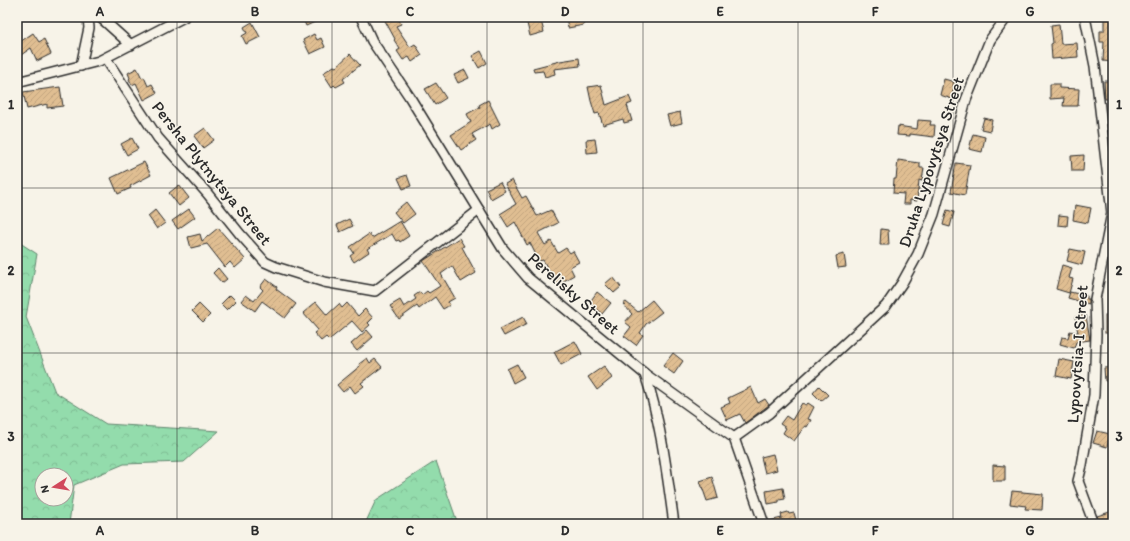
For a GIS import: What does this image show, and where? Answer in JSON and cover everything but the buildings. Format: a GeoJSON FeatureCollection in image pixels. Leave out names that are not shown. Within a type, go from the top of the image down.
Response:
{"type":"FeatureCollection","features":[{"type":"Feature","properties":{"kind":"street"},"geometry":{"type":"LineString","coordinates":[[81,66],[89,28],[88,17]]}},
{"type":"Feature","properties":{"kind":"street"},"geometry":{"type":"LineString","coordinates":[[100,17],[131,45]]}},
{"type":"Feature","properties":{"kind":"street"},"geometry":{"type":"LineString","coordinates":[[17,82],[107,58],[184,17]]}},
{"type":"Feature","properties":{"kind":"street","name":"Perelisky Street"},"geometry":{"type":"LineString","coordinates":[[361,17],[372,41],[409,96],[503,249],[528,278],[646,374],[734,438]]}},
{"type":"Feature","properties":{"kind":"street","name":"Druha Lypovytsya Street"},"geometry":{"type":"LineString","coordinates":[[734,438],[769,413],[886,306],[902,283],[918,254],[934,214],[966,100],[990,40],[1007,17]]}},
{"type":"Feature","properties":{"kind":"street","name":"Lypovytsia-I Street"},"geometry":{"type":"LineString","coordinates":[[1085,17],[1095,66],[1112,213],[1095,299],[1096,334],[1094,395],[1078,481],[1094,524]]}},
{"type":"Feature","properties":{"kind":"street","name":"Persha Plytnytsya Street"},"geometry":{"type":"LineString","coordinates":[[107,58],[108,62],[158,138],[265,262],[276,267],[324,282],[375,291],[479,210]]}},
{"type":"Feature","properties":{"kind":"street"},"geometry":{"type":"LineString","coordinates":[[646,374],[658,419],[674,524]]}},
{"type":"Feature","properties":{"kind":"street"},"geometry":{"type":"LineString","coordinates":[[734,438],[764,524]]}},
{"type":"Feature","properties":{"kind":"green space"},"geometry":{"type":"Polygon","coordinates":[[[17,241],[37,254],[26,317],[55,392],[106,424],[219,431],[184,462],[124,464],[74,485],[74,467],[34,467],[34,507],[71,507],[69,524],[17,524],[17,241]]]}},
{"type":"Feature","properties":{"kind":"green space"},"geometry":{"type":"Polygon","coordinates":[[[436,461],[458,524],[365,524],[376,500],[436,461]]]}}]}
